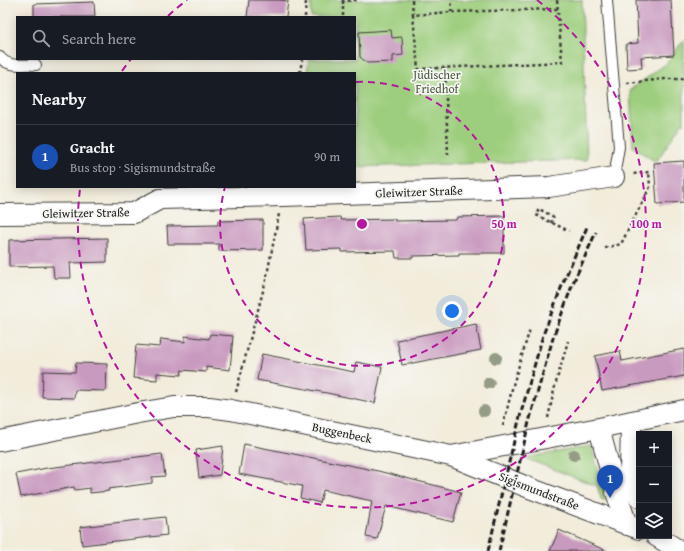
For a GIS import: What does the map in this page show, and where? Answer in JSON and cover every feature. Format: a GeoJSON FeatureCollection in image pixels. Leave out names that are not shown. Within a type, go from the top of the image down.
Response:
{"type":"FeatureCollection","features":[{"type":"Feature","properties":{"kind":"street","name":"Gleiwitzer Straße"},"geometry":{"type":"LineString","coordinates":[[0,214],[134,213],[160,199],[549,187],[614,177]]}},
{"type":"Feature","properties":{"kind":"street","name":"Buggenbeck"},"geometry":{"type":"LineString","coordinates":[[0,441],[174,407],[209,407],[231,410],[452,456],[684,410]]}},
{"type":"Feature","properties":{"kind":"street"},"geometry":{"type":"LineString","coordinates":[[631,421],[630,474],[636,489]]}},
{"type":"Feature","properties":{"kind":"street","name":"Sigismundstraße"},"geometry":{"type":"LineString","coordinates":[[599,428],[616,492],[633,527]]}},
{"type":"Feature","properties":{"kind":"street","name":"Sigismundstraße"},"geometry":{"type":"LineString","coordinates":[[452,456],[532,489],[633,527]]}},
{"type":"Feature","properties":{"kind":"street"},"geometry":{"type":"LineString","coordinates":[[661,539],[680,551]]}},
{"type":"Feature","properties":{"kind":"lane","name":"Gleiwitzer Straße"},"geometry":{"type":"LineString","coordinates":[[607,0],[619,147],[614,177]]}},
{"type":"Feature","properties":{"kind":"lane"},"geometry":{"type":"LineString","coordinates":[[0,57],[9,64],[36,65]]}},
{"type":"Feature","properties":{"kind":"path"},"geometry":{"type":"LineString","coordinates":[[305,16],[306,0]]}},
{"type":"Feature","properties":{"kind":"path"},"geometry":{"type":"LineString","coordinates":[[343,16],[342,1],[359,0]]}},
{"type":"Feature","properties":{"kind":"path"},"geometry":{"type":"LineString","coordinates":[[412,0],[418,69],[562,62],[557,0]]}},
{"type":"Feature","properties":{"kind":"path"},"geometry":{"type":"LineString","coordinates":[[451,12],[452,0]]}},
{"type":"Feature","properties":{"kind":"path"},"geometry":{"type":"LineString","coordinates":[[413,16],[451,12],[558,9]]}},
{"type":"Feature","properties":{"kind":"path"},"geometry":{"type":"LineString","coordinates":[[300,72],[302,60]]}},
{"type":"Feature","properties":{"kind":"path"},"geometry":{"type":"LineString","coordinates":[[445,68],[448,155]]}},
{"type":"Feature","properties":{"kind":"path"},"geometry":{"type":"LineString","coordinates":[[614,84],[665,78],[684,79]]}},
{"type":"Feature","properties":{"kind":"path"},"geometry":{"type":"LineString","coordinates":[[605,248],[621,244],[650,187],[649,173]]}},
{"type":"Feature","properties":{"kind":"path"},"geometry":{"type":"LineString","coordinates":[[542,203],[535,215],[551,223],[554,217],[539,209],[536,215],[542,217],[547,220],[552,223],[569,231]]}},
{"type":"Feature","properties":{"kind":"path"},"geometry":{"type":"LineString","coordinates":[[231,410],[266,280],[280,213]]}},
{"type":"Feature","properties":{"kind":"path"},"geometry":{"type":"LineString","coordinates":[[499,446],[513,385],[530,329]]}},
{"type":"Feature","properties":{"kind":"path"},"geometry":{"type":"LineString","coordinates":[[543,438],[555,386],[568,341]]}},
{"type":"Feature","properties":{"kind":"green space","name":"Jüdischer Friedhof"},"geometry":{"type":"Polygon","coordinates":[[[311,0],[582,0],[587,160],[356,167],[356,72],[307,72],[309,60],[356,60],[356,16],[311,16],[311,0]]]}},
{"type":"Feature","properties":{"kind":"green space"},"geometry":{"type":"Polygon","coordinates":[[[684,39],[684,124],[682,123],[656,162],[633,147],[630,90],[667,63],[684,39]]]}},
{"type":"Feature","properties":{"kind":"green space"},"geometry":{"type":"Polygon","coordinates":[[[591,446],[606,497],[604,501],[601,499],[597,486],[524,458],[591,446]]]}},
{"type":"Feature","properties":{"kind":"building"},"geometry":{"type":"Polygon","coordinates":[[[249,0],[288,1],[286,16],[247,16],[249,0]]]}},
{"type":"Feature","properties":{"kind":"building"},"geometry":{"type":"Polygon","coordinates":[[[636,0],[671,0],[674,55],[641,57],[642,68],[627,69],[626,44],[638,43],[636,0]]]}},
{"type":"Feature","properties":{"kind":"building"},"geometry":{"type":"Polygon","coordinates":[[[94,2],[95,16],[34,16],[34,4],[94,2]]]}},
{"type":"Feature","properties":{"kind":"building"},"geometry":{"type":"Polygon","coordinates":[[[391,30],[392,38],[402,37],[403,55],[393,56],[393,62],[367,63],[360,57],[359,32],[391,30]]]}},
{"type":"Feature","properties":{"kind":"building"},"geometry":{"type":"Polygon","coordinates":[[[684,161],[684,202],[657,204],[654,163],[684,161]]]}},
{"type":"Feature","properties":{"kind":"building"},"geometry":{"type":"Polygon","coordinates":[[[504,216],[504,253],[459,253],[459,255],[396,258],[395,251],[342,252],[342,249],[306,250],[304,219],[340,217],[341,220],[395,219],[395,221],[456,220],[457,217],[504,216]]]}},
{"type":"Feature","properties":{"kind":"building"},"geometry":{"type":"Polygon","coordinates":[[[263,220],[263,250],[219,251],[219,244],[168,244],[167,226],[218,225],[218,221],[263,220]]]}},
{"type":"Feature","properties":{"kind":"building"},"geometry":{"type":"Polygon","coordinates":[[[107,238],[107,262],[70,263],[71,278],[54,278],[53,266],[9,267],[9,240],[107,238]]]}},
{"type":"Feature","properties":{"kind":"building"},"geometry":{"type":"Polygon","coordinates":[[[476,324],[481,350],[402,365],[397,340],[476,324]]]}},
{"type":"Feature","properties":{"kind":"building"},"geometry":{"type":"Polygon","coordinates":[[[210,334],[233,336],[230,370],[206,367],[206,372],[182,370],[181,375],[157,373],[157,380],[133,378],[136,345],[160,347],[161,339],[185,342],[185,336],[209,339],[210,334]]]}},
{"type":"Feature","properties":{"kind":"building"},"geometry":{"type":"Polygon","coordinates":[[[684,349],[684,376],[602,391],[595,356],[620,351],[622,361],[684,349]]]}},
{"type":"Feature","properties":{"kind":"building"},"geometry":{"type":"Polygon","coordinates":[[[262,354],[354,372],[356,362],[382,367],[375,403],[257,380],[262,354]]]}},
{"type":"Feature","properties":{"kind":"building"},"geometry":{"type":"Polygon","coordinates":[[[76,363],[107,364],[106,391],[75,390],[74,398],[42,397],[43,371],[75,372],[76,363]]]}},
{"type":"Feature","properties":{"kind":"building"},"geometry":{"type":"Polygon","coordinates":[[[244,444],[378,471],[461,492],[453,522],[386,506],[377,539],[366,537],[372,501],[323,490],[320,503],[300,498],[302,486],[239,474],[244,444]]]}},
{"type":"Feature","properties":{"kind":"building"},"geometry":{"type":"Polygon","coordinates":[[[223,446],[220,475],[199,478],[196,450],[223,446]]]}},
{"type":"Feature","properties":{"kind":"building"},"geometry":{"type":"Polygon","coordinates":[[[162,454],[165,476],[152,477],[152,483],[90,493],[90,488],[75,490],[74,487],[21,497],[16,474],[47,468],[162,454]]]}},
{"type":"Feature","properties":{"kind":"building"},"geometry":{"type":"Polygon","coordinates":[[[165,517],[167,535],[82,545],[80,527],[165,517]]]}},
{"type":"Feature","properties":{"kind":"building"},"geometry":{"type":"Polygon","coordinates":[[[559,530],[607,551],[550,551],[559,530]]]}},
{"type":"Feature","properties":{"kind":"railway"},"geometry":{"type":"LineString","coordinates":[[488,551],[519,420],[543,335],[587,227]]}},
{"type":"Feature","properties":{"kind":"railway"},"geometry":{"type":"LineString","coordinates":[[499,551],[529,422],[553,338],[573,283],[596,232]]}},
{"type":"Feature","properties":{"kind":"place","name":"Gracht"},"geometry":{"type":"Point","coordinates":[610,498]}}]}
